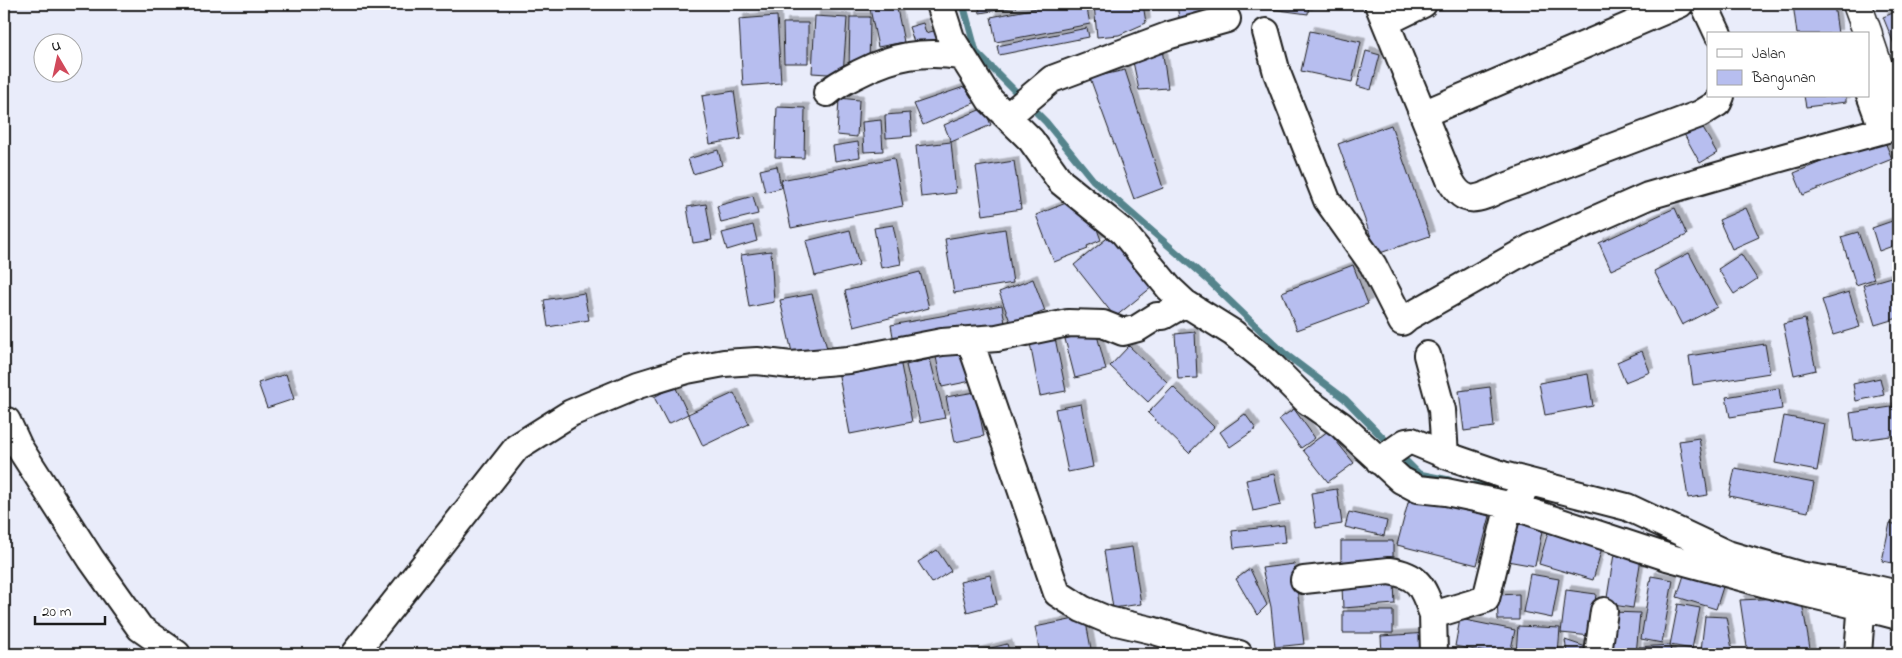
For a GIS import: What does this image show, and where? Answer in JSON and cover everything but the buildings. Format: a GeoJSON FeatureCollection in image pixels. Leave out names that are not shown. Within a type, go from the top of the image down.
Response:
{"type":"FeatureCollection","features":[{"type":"Feature","properties":{"kind":"main road"},"geometry":{"type":"LineString","coordinates":[[1857,4],[1867,32]]}},
{"type":"Feature","properties":{"kind":"main road"},"geometry":{"type":"LineString","coordinates":[[1870,53],[1874,89],[1893,127]]}},
{"type":"Feature","properties":{"kind":"street"},"geometry":{"type":"LineString","coordinates":[[940,4],[951,38],[960,56],[990,100],[1032,140],[1061,182],[1123,232],[1169,288],[1185,303],[1233,333],[1264,359],[1307,401],[1341,425],[1390,454],[1401,480],[1418,489],[1520,495],[1627,507],[1736,556],[1798,575],[1898,594]]}},
{"type":"Feature","properties":{"kind":"street"},"geometry":{"type":"LineString","coordinates":[[1423,4],[1382,13],[1453,186],[1456,192],[1468,199],[1484,196],[1700,114],[1718,103],[1721,98]]}},
{"type":"Feature","properties":{"kind":"street"},"geometry":{"type":"LineString","coordinates":[[1422,114],[1680,4]]}},
{"type":"Feature","properties":{"kind":"street"},"geometry":{"type":"LineString","coordinates":[[1704,4],[1717,32]]}},
{"type":"Feature","properties":{"kind":"street"},"geometry":{"type":"LineString","coordinates":[[1008,116],[1052,78],[1170,35],[1227,19]]}},
{"type":"Feature","properties":{"kind":"street"},"geometry":{"type":"LineString","coordinates":[[1266,32],[1277,72],[1327,200],[1374,265],[1402,322],[1530,248],[1648,196],[1893,127]]}},
{"type":"Feature","properties":{"kind":"street"},"geometry":{"type":"LineString","coordinates":[[827,93],[837,84],[880,62],[908,55],[935,53],[960,56]]}},
{"type":"Feature","properties":{"kind":"street"},"geometry":{"type":"LineString","coordinates":[[354,654],[517,447],[571,413],[638,385],[687,370],[724,363],[757,361],[791,366],[849,360],[942,342],[970,341],[1028,333],[1068,323],[1103,324],[1123,332],[1138,328],[1157,316],[1163,316],[1185,303]]}},
{"type":"Feature","properties":{"kind":"street"},"geometry":{"type":"LineString","coordinates":[[970,341],[1057,593],[1082,609],[1108,620],[1239,654]]}},
{"type":"Feature","properties":{"kind":"street"},"geometry":{"type":"LineString","coordinates":[[1427,355],[1442,410],[1446,455]]}},
{"type":"Feature","properties":{"kind":"street"},"geometry":{"type":"LineString","coordinates":[[8,421],[19,447],[91,559],[140,628],[177,654]]}},
{"type":"Feature","properties":{"kind":"street"},"geometry":{"type":"LineString","coordinates":[[1390,454],[1412,441],[1446,455],[1520,495],[1667,557],[1766,584],[1898,616]]}},
{"type":"Feature","properties":{"kind":"street"},"geometry":{"type":"LineString","coordinates":[[1433,614],[1486,599],[1520,495]]}},
{"type":"Feature","properties":{"kind":"street"},"geometry":{"type":"LineString","coordinates":[[1304,580],[1389,571],[1400,572],[1419,582],[1433,614],[1434,654]]}},
{"type":"Feature","properties":{"kind":"street"},"geometry":{"type":"LineString","coordinates":[[1858,654],[1861,614],[1859,606]]}},
{"type":"Feature","properties":{"kind":"street"},"geometry":{"type":"LineString","coordinates":[[1598,654],[1604,610]]}},
{"type":"Feature","properties":{"kind":"waterway"},"geometry":{"type":"LineString","coordinates":[[963,4],[976,52],[1016,92]]}},
{"type":"Feature","properties":{"kind":"waterway"},"geometry":{"type":"LineString","coordinates":[[1033,109],[1046,122],[1093,180],[1207,279],[1284,353],[1345,399],[1391,446]]}},
{"type":"Feature","properties":{"kind":"waterway"},"geometry":{"type":"LineString","coordinates":[[1399,454],[1419,474],[1449,480]]}},
{"type":"Feature","properties":{"kind":"waterway"},"geometry":{"type":"LineString","coordinates":[[1474,485],[1510,493]]}}]}
